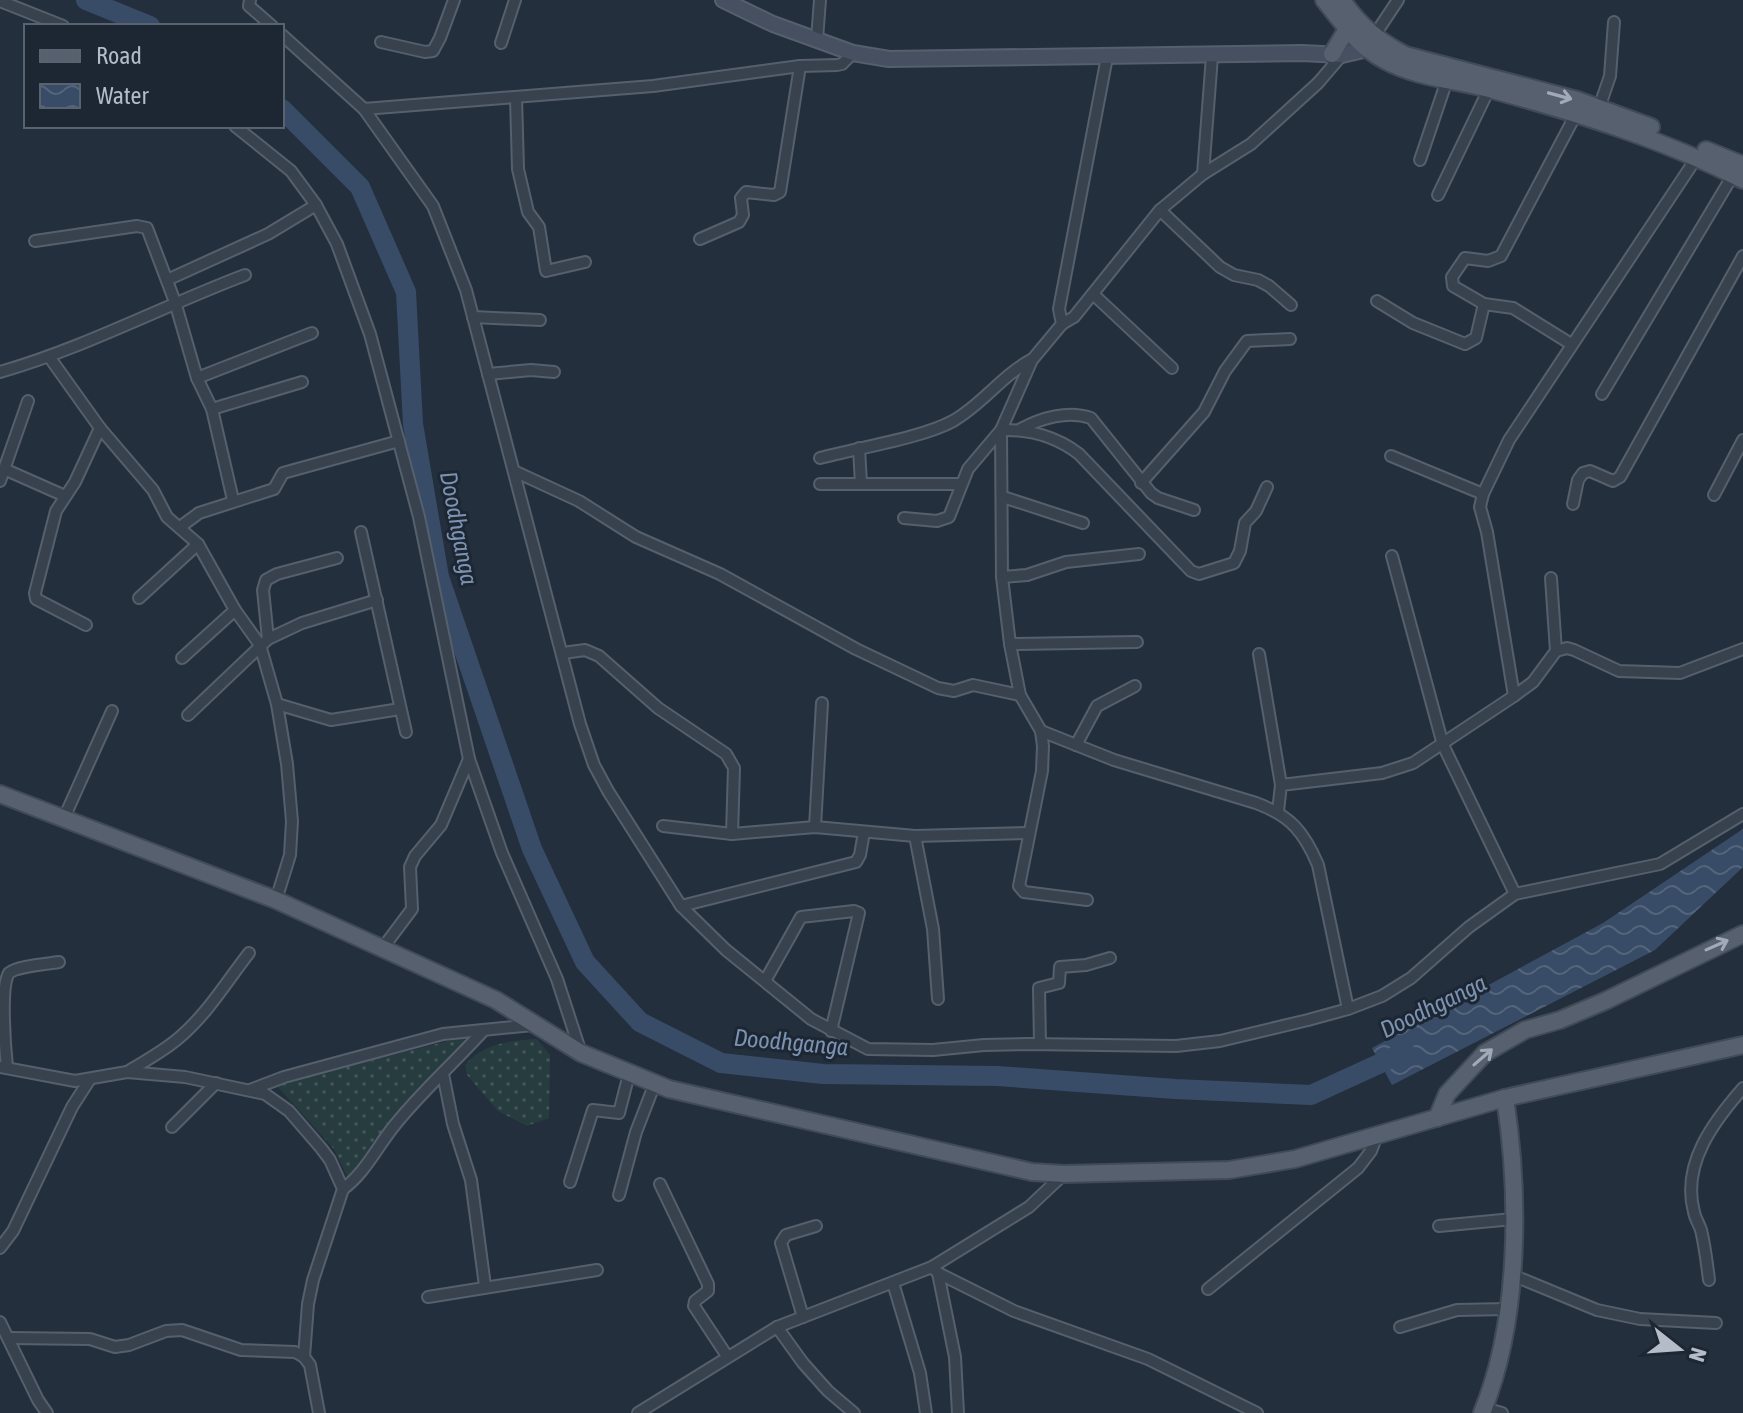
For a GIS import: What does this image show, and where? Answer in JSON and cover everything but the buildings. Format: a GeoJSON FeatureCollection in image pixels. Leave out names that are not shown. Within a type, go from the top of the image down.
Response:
{"type":"FeatureCollection","features":[{"type":"Feature","properties":{"kind":"main road"},"geometry":{"type":"LineString","coordinates":[[1324,0],[1347,29],[1375,43],[1405,55],[1599,108],[1740,173]]}},
{"type":"Feature","properties":{"kind":"main road"},"geometry":{"type":"LineString","coordinates":[[1342,0],[1386,62],[1637,133],[1740,173]]}},
{"type":"Feature","properties":{"kind":"main road"},"geometry":{"type":"LineString","coordinates":[[728,1],[773,24],[853,53],[889,59],[1337,55],[1375,43]]}},
{"type":"Feature","properties":{"kind":"main road"},"geometry":{"type":"LineString","coordinates":[[1337,55],[1347,29]]}},
{"type":"Feature","properties":{"kind":"main road"},"geometry":{"type":"LineString","coordinates":[[0,794],[276,900],[496,1000],[581,1053],[669,1089],[1032,1172],[1229,1170],[1295,1159],[1505,1098],[1743,1045]]}},
{"type":"Feature","properties":{"kind":"main road"},"geometry":{"type":"LineString","coordinates":[[1437,1118],[1447,1094],[1485,1053],[1525,1030],[1560,1020],[1605,1001],[1743,934]]}},
{"type":"Feature","properties":{"kind":"main road"},"geometry":{"type":"LineString","coordinates":[[1483,1410],[1499,1354],[1512,1275],[1513,1219],[1505,1098]]}},
{"type":"Feature","properties":{"kind":"street"},"geometry":{"type":"LineString","coordinates":[[381,42],[433,51],[454,0]]}},
{"type":"Feature","properties":{"kind":"street"},"geometry":{"type":"LineString","coordinates":[[501,43],[515,0]]}},
{"type":"Feature","properties":{"kind":"street"},"geometry":{"type":"LineString","coordinates":[[817,39],[820,0]]}},
{"type":"Feature","properties":{"kind":"street"},"geometry":{"type":"LineString","coordinates":[[1375,43],[1398,0]]}},
{"type":"Feature","properties":{"kind":"street"},"geometry":{"type":"LineString","coordinates":[[0,1],[58,24]]}},
{"type":"Feature","properties":{"kind":"street"},"geometry":{"type":"LineString","coordinates":[[246,2],[270,24]]}},
{"type":"Feature","properties":{"kind":"street"},"geometry":{"type":"LineString","coordinates":[[1599,108],[1610,76],[1614,22]]}},
{"type":"Feature","properties":{"kind":"street"},"geometry":{"type":"LineString","coordinates":[[284,37],[364,109],[433,206],[466,290],[580,724],[594,765],[681,906],[699,926],[811,1019],[831,1031],[859,1045],[878,1050],[1040,1044],[1176,1046],[1198,1044],[1348,1009],[1395,989],[1425,967],[1469,927],[1515,894],[1660,864],[1743,814]]}},
{"type":"Feature","properties":{"kind":"street"},"geometry":{"type":"LineString","coordinates":[[364,109],[653,86],[800,66],[842,64],[853,53]]}},
{"type":"Feature","properties":{"kind":"street"},"geometry":{"type":"LineString","coordinates":[[904,518],[937,521],[949,517],[968,469],[1001,430],[1032,360],[1062,324],[1074,317],[1160,210],[1203,174],[1251,144],[1318,83],[1337,55]]}},
{"type":"Feature","properties":{"kind":"street"},"geometry":{"type":"LineString","coordinates":[[1203,174],[1212,56]]}},
{"type":"Feature","properties":{"kind":"street"},"geometry":{"type":"LineString","coordinates":[[1062,324],[1059,309],[1107,57]]}},
{"type":"Feature","properties":{"kind":"street"},"geometry":{"type":"LineString","coordinates":[[700,239],[739,222],[743,215],[741,198],[746,192],[774,195],[780,192],[800,66]]}},
{"type":"Feature","properties":{"kind":"street"},"geometry":{"type":"LineString","coordinates":[[1420,160],[1447,80]]}},
{"type":"Feature","properties":{"kind":"street"},"geometry":{"type":"LineString","coordinates":[[1438,195],[1489,89]]}},
{"type":"Feature","properties":{"kind":"street"},"geometry":{"type":"LineString","coordinates":[[516,97],[518,169],[528,212],[539,227],[546,271],[585,262]]}},
{"type":"Feature","properties":{"kind":"street"},"geometry":{"type":"LineString","coordinates":[[1571,344],[1513,308],[1484,304],[1453,286],[1452,277],[1465,258],[1488,261],[1501,256],[1575,116]]}},
{"type":"Feature","properties":{"kind":"street"},"geometry":{"type":"LineString","coordinates":[[237,128],[291,171],[316,205],[337,244],[370,334],[419,517],[469,759],[512,879],[563,993],[581,1053]]}},
{"type":"Feature","properties":{"kind":"street"},"geometry":{"type":"LineString","coordinates":[[1514,696],[1487,532],[1480,507],[1483,494],[1509,440],[1697,157]]}},
{"type":"Feature","properties":{"kind":"street"},"geometry":{"type":"LineString","coordinates":[[1602,394],[1740,173]]}},
{"type":"Feature","properties":{"kind":"street"},"geometry":{"type":"LineString","coordinates":[[167,280],[268,234],[316,205]]}},
{"type":"Feature","properties":{"kind":"street"},"geometry":{"type":"LineString","coordinates":[[1160,210],[1220,267],[1234,275],[1258,280],[1291,305]]}},
{"type":"Feature","properties":{"kind":"street"},"geometry":{"type":"LineString","coordinates":[[35,241],[143,227],[152,238],[197,378],[212,409],[233,500]]}},
{"type":"Feature","properties":{"kind":"street"},"geometry":{"type":"LineString","coordinates":[[1573,504],[1578,480],[1583,473],[1590,471],[1613,481],[1620,477],[1743,256]]}},
{"type":"Feature","properties":{"kind":"street"},"geometry":{"type":"LineString","coordinates":[[0,372],[50,358],[175,302],[245,275]]}},
{"type":"Feature","properties":{"kind":"street"},"geometry":{"type":"LineString","coordinates":[[1093,294],[1172,368]]}},
{"type":"Feature","properties":{"kind":"street"},"geometry":{"type":"LineString","coordinates":[[1377,301],[1413,323],[1465,344],[1476,338],[1484,304]]}},
{"type":"Feature","properties":{"kind":"street"},"geometry":{"type":"LineString","coordinates":[[473,317],[540,320]]}},
{"type":"Feature","properties":{"kind":"street"},"geometry":{"type":"LineString","coordinates":[[197,378],[312,333]]}},
{"type":"Feature","properties":{"kind":"street"},"geometry":{"type":"LineString","coordinates":[[1141,483],[1204,412],[1225,371],[1247,341],[1290,339]]}},
{"type":"Feature","properties":{"kind":"street"},"geometry":{"type":"LineString","coordinates":[[50,358],[100,428],[153,490],[167,517],[198,544],[235,610],[264,642]]}},
{"type":"Feature","properties":{"kind":"street"},"geometry":{"type":"LineString","coordinates":[[820,458],[939,428],[975,407],[1011,371],[1032,360]]}},
{"type":"Feature","properties":{"kind":"street"},"geometry":{"type":"LineString","coordinates":[[488,374],[531,370],[554,372]]}},
{"type":"Feature","properties":{"kind":"street"},"geometry":{"type":"LineString","coordinates":[[212,409],[302,382]]}},
{"type":"Feature","properties":{"kind":"street"},"geometry":{"type":"LineString","coordinates":[[0,481],[28,401]]}},
{"type":"Feature","properties":{"kind":"street"},"geometry":{"type":"LineString","coordinates":[[1021,429],[1044,418],[1080,414],[1091,418],[1141,483],[1158,498],[1194,510]]}},
{"type":"Feature","properties":{"kind":"street"},"geometry":{"type":"LineString","coordinates":[[86,625],[35,597],[56,511],[75,482],[100,428]]}},
{"type":"Feature","properties":{"kind":"street"},"geometry":{"type":"LineString","coordinates":[[1001,430],[1021,429],[1061,440],[1079,454],[1195,573],[1234,563],[1240,551],[1245,523],[1256,511],[1267,487]]}},
{"type":"Feature","properties":{"kind":"street"},"geometry":{"type":"LineString","coordinates":[[1001,430],[1002,577],[1010,644],[1020,695],[1041,731],[1042,771],[1018,880],[1024,892],[1087,900]]}},
{"type":"Feature","properties":{"kind":"street"},"geometry":{"type":"LineString","coordinates":[[1714,495],[1743,440]]}},
{"type":"Feature","properties":{"kind":"street"},"geometry":{"type":"LineString","coordinates":[[180,527],[195,515],[274,489],[283,473],[399,441]]}},
{"type":"Feature","properties":{"kind":"street"},"geometry":{"type":"LineString","coordinates":[[859,448],[861,484]]}},
{"type":"Feature","properties":{"kind":"street"},"geometry":{"type":"LineString","coordinates":[[1391,456],[1483,494]]}},
{"type":"Feature","properties":{"kind":"street"},"geometry":{"type":"LineString","coordinates":[[4,469],[65,496]]}},
{"type":"Feature","properties":{"kind":"street"},"geometry":{"type":"LineString","coordinates":[[514,471],[579,501],[636,537],[720,574],[856,649],[938,688],[954,691],[973,685],[1020,695]]}},
{"type":"Feature","properties":{"kind":"street"},"geometry":{"type":"LineString","coordinates":[[820,484],[960,484]]}},
{"type":"Feature","properties":{"kind":"street"},"geometry":{"type":"LineString","coordinates":[[1003,497],[1083,523]]}},
{"type":"Feature","properties":{"kind":"street"},"geometry":{"type":"LineString","coordinates":[[361,532],[406,732]]}},
{"type":"Feature","properties":{"kind":"street"},"geometry":{"type":"LineString","coordinates":[[139,598],[198,544]]}},
{"type":"Feature","properties":{"kind":"street"},"geometry":{"type":"LineString","coordinates":[[1002,577],[1027,575],[1066,562],[1139,554]]}},
{"type":"Feature","properties":{"kind":"street"},"geometry":{"type":"LineString","coordinates":[[1392,556],[1443,745],[1515,894]]}},
{"type":"Feature","properties":{"kind":"street"},"geometry":{"type":"LineString","coordinates":[[276,900],[292,841],[287,764],[264,642],[263,590],[266,580],[277,574],[337,558]]}},
{"type":"Feature","properties":{"kind":"street"},"geometry":{"type":"LineString","coordinates":[[1551,578],[1556,651]]}},
{"type":"Feature","properties":{"kind":"street"},"geometry":{"type":"LineString","coordinates":[[188,715],[264,642],[302,623],[377,600]]}},
{"type":"Feature","properties":{"kind":"street"},"geometry":{"type":"LineString","coordinates":[[182,658],[235,610]]}},
{"type":"Feature","properties":{"kind":"street"},"geometry":{"type":"LineString","coordinates":[[1010,644],[1137,642]]}},
{"type":"Feature","properties":{"kind":"street"},"geometry":{"type":"LineString","coordinates":[[1281,785],[1382,773],[1413,763],[1533,682],[1556,651],[1574,650],[1619,671],[1680,673],[1743,649]]}},
{"type":"Feature","properties":{"kind":"street"},"geometry":{"type":"LineString","coordinates":[[563,653],[585,650],[599,656],[658,708],[732,760],[732,834]]}},
{"type":"Feature","properties":{"kind":"street"},"geometry":{"type":"LineString","coordinates":[[1259,654],[1281,785],[1278,811]]}},
{"type":"Feature","properties":{"kind":"street"},"geometry":{"type":"LineString","coordinates":[[1076,745],[1097,706],[1135,686]]}},
{"type":"Feature","properties":{"kind":"street"},"geometry":{"type":"LineString","coordinates":[[815,827],[822,703]]}},
{"type":"Feature","properties":{"kind":"street"},"geometry":{"type":"LineString","coordinates":[[277,704],[331,720],[400,709]]}},
{"type":"Feature","properties":{"kind":"street"},"geometry":{"type":"LineString","coordinates":[[64,818],[112,711]]}},
{"type":"Feature","properties":{"kind":"street"},"geometry":{"type":"LineString","coordinates":[[1041,731],[1114,760],[1278,811],[1299,831],[1318,865],[1348,1009]]}},
{"type":"Feature","properties":{"kind":"street"},"geometry":{"type":"LineString","coordinates":[[382,949],[412,909],[410,867],[415,856],[441,825],[469,759]]}},
{"type":"Feature","properties":{"kind":"street"},"geometry":{"type":"LineString","coordinates":[[663,826],[732,834],[815,827],[915,836],[1028,833]]}},
{"type":"Feature","properties":{"kind":"street"},"geometry":{"type":"LineString","coordinates":[[681,906],[856,862],[864,832]]}},
{"type":"Feature","properties":{"kind":"street"},"geometry":{"type":"LineString","coordinates":[[915,836],[933,929],[938,999]]}},
{"type":"Feature","properties":{"kind":"street"},"geometry":{"type":"LineString","coordinates":[[765,981],[801,917],[859,913],[831,1031]]}},
{"type":"Feature","properties":{"kind":"street"},"geometry":{"type":"LineString","coordinates":[[127,1072],[167,1048],[197,1021],[249,953]]}},
{"type":"Feature","properties":{"kind":"street"},"geometry":{"type":"LineString","coordinates":[[1040,1044],[1039,988],[1059,983],[1060,967],[1086,965],[1110,958]]}},
{"type":"Feature","properties":{"kind":"street"},"geometry":{"type":"LineString","coordinates":[[59,962],[14,970],[6,979],[2,1004],[4,1067],[61,1080],[90,1079],[127,1072],[185,1077],[265,1094],[289,1111],[330,1160],[343,1189]]}},
{"type":"Feature","properties":{"kind":"street"},"geometry":{"type":"LineString","coordinates":[[250,1090],[284,1077],[443,1034],[535,1025]]}},
{"type":"Feature","properties":{"kind":"street"},"geometry":{"type":"LineString","coordinates":[[319,1413],[313,1376],[304,1357],[308,1304],[343,1189],[356,1178],[408,1110],[483,1031]]}},
{"type":"Feature","properties":{"kind":"street"},"geometry":{"type":"LineString","coordinates":[[443,1074],[453,1124],[471,1180],[485,1286]]}},
{"type":"Feature","properties":{"kind":"street"},"geometry":{"type":"LineString","coordinates":[[570,1182],[593,1110],[619,1113],[629,1074]]}},
{"type":"Feature","properties":{"kind":"street"},"geometry":{"type":"LineString","coordinates":[[0,1248],[13,1231],[72,1107],[90,1079]]}},
{"type":"Feature","properties":{"kind":"street"},"geometry":{"type":"LineString","coordinates":[[172,1127],[216,1083]]}},
{"type":"Feature","properties":{"kind":"street"},"geometry":{"type":"LineString","coordinates":[[619,1195],[636,1132],[655,1083]]}},
{"type":"Feature","properties":{"kind":"street"},"geometry":{"type":"LineString","coordinates":[[1709,1280],[1701,1233],[1694,1213],[1692,1183],[1702,1144],[1710,1128],[1743,1088]]}},
{"type":"Feature","properties":{"kind":"street"},"geometry":{"type":"LineString","coordinates":[[1208,1289],[1358,1168],[1371,1151],[1377,1135]]}},
{"type":"Feature","properties":{"kind":"street"},"geometry":{"type":"LineString","coordinates":[[638,1413],[777,1327],[935,1270],[1029,1207],[1064,1174]]}},
{"type":"Feature","properties":{"kind":"street"},"geometry":{"type":"LineString","coordinates":[[660,1184],[708,1284],[708,1291],[696,1300],[694,1306],[727,1356]]}},
{"type":"Feature","properties":{"kind":"street"},"geometry":{"type":"LineString","coordinates":[[1439,1226],[1513,1219]]}},
{"type":"Feature","properties":{"kind":"street"},"geometry":{"type":"LineString","coordinates":[[803,1317],[781,1243],[786,1235],[816,1226]]}},
{"type":"Feature","properties":{"kind":"street"},"geometry":{"type":"LineString","coordinates":[[428,1297],[597,1270]]}},
{"type":"Feature","properties":{"kind":"street"},"geometry":{"type":"LineString","coordinates":[[935,1270],[955,1357],[958,1413]]}},
{"type":"Feature","properties":{"kind":"street"},"geometry":{"type":"LineString","coordinates":[[935,1270],[1014,1311],[1148,1359],[1257,1413]]}},
{"type":"Feature","properties":{"kind":"street"},"geometry":{"type":"LineString","coordinates":[[1512,1275],[1597,1310],[1640,1319],[1716,1323]]}},
{"type":"Feature","properties":{"kind":"street"},"geometry":{"type":"LineString","coordinates":[[893,1283],[920,1373],[926,1413]]}},
{"type":"Feature","properties":{"kind":"street"},"geometry":{"type":"LineString","coordinates":[[1400,1327],[1457,1310],[1507,1309]]}},
{"type":"Feature","properties":{"kind":"street"},"geometry":{"type":"LineString","coordinates":[[0,1322],[47,1413]]}},
{"type":"Feature","properties":{"kind":"street"},"geometry":{"type":"LineString","coordinates":[[777,1327],[811,1372],[854,1413]]}},
{"type":"Feature","properties":{"kind":"street"},"geometry":{"type":"LineString","coordinates":[[10,1338],[90,1339],[115,1347],[166,1331],[182,1330],[241,1350],[288,1351],[304,1357]]}},
{"type":"Feature","properties":{"kind":"street"},"geometry":{"type":"LineString","coordinates":[[1483,1410],[1502,1413]]}},
{"type":"Feature","properties":{"kind":"green space"},"geometry":{"type":"Polygon","coordinates":[[[464,1037],[465,1045],[450,1065],[396,1114],[357,1175],[347,1176],[334,1149],[276,1085],[464,1037]]]}},
{"type":"Feature","properties":{"kind":"green space"},"geometry":{"type":"Polygon","coordinates":[[[537,1039],[550,1055],[549,1118],[527,1126],[498,1111],[467,1075],[465,1065],[488,1048],[507,1042],[537,1039]]]}},
{"type":"Feature","properties":{"kind":"water"},"geometry":{"type":"Polygon","coordinates":[[[1743,829],[1743,867],[1655,950],[1392,1085],[1372,1048],[1603,923],[1743,829]]]}},
{"type":"Feature","properties":{"kind":"waterway","name":"Doodhganga"},"geometry":{"type":"LineString","coordinates":[[86,0],[145,24]]}},
{"type":"Feature","properties":{"kind":"waterway","name":"Doodhganga"},"geometry":{"type":"LineString","coordinates":[[284,111],[360,187],[406,292],[413,424],[439,577],[532,849],[585,962],[640,1022],[721,1063],[823,1074],[997,1076],[1311,1095],[1405,1052]]}}]}
